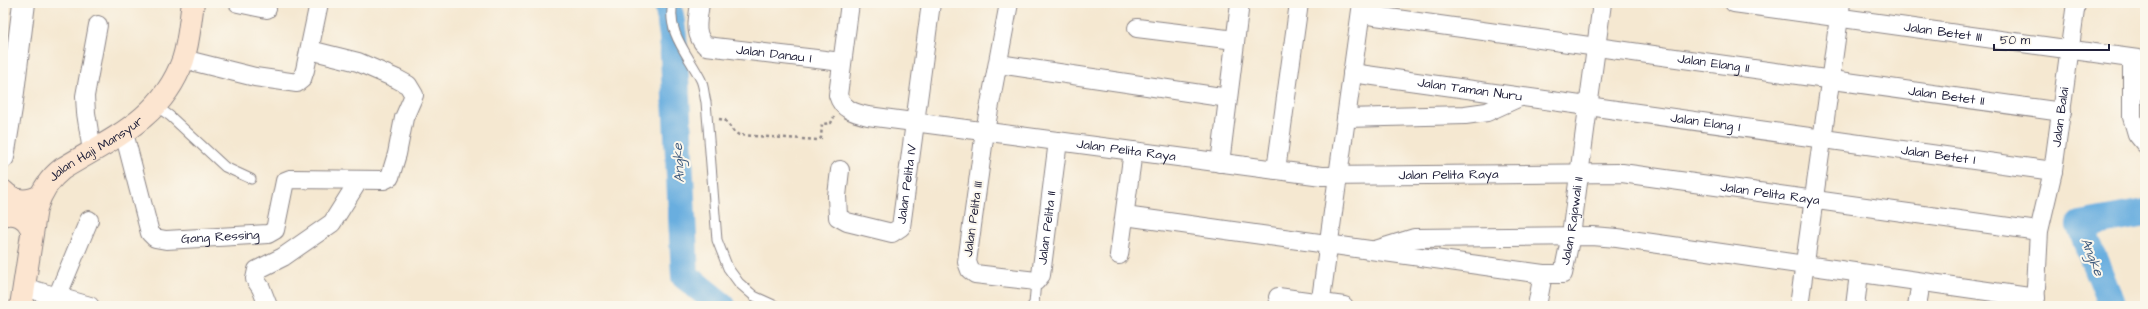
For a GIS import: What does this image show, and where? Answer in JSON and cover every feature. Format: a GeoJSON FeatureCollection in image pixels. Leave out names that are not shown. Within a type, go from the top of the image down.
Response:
{"type":"FeatureCollection","features":[{"type":"Feature","properties":{"kind":"main road","name":"Jalan Haji Mansyur"},"geometry":{"type":"LineString","coordinates":[[22,297],[32,232],[40,196],[53,176],[95,149],[134,127],[156,106],[174,80],[183,59],[194,3]]}},
{"type":"Feature","properties":{"kind":"main road"},"geometry":{"type":"LineString","coordinates":[[3,191],[15,200],[24,201],[40,196]]}},
{"type":"Feature","properties":{"kind":"main road"},"geometry":{"type":"LineString","coordinates":[[3,215],[14,214],[23,217],[29,224],[32,232]]}},
{"type":"Feature","properties":{"kind":"street"},"geometry":{"type":"LineString","coordinates":[[3,157],[11,108],[24,3]]}},
{"type":"Feature","properties":{"kind":"street"},"geometry":{"type":"LineString","coordinates":[[238,3],[267,9]]}},
{"type":"Feature","properties":{"kind":"street"},"geometry":{"type":"LineString","coordinates":[[183,59],[256,77],[297,83],[302,79],[320,3]]}},
{"type":"Feature","properties":{"kind":"street","name":"Jalan Danau I"},"geometry":{"type":"LineString","coordinates":[[700,3],[696,33],[699,40],[706,46],[842,62]]}},
{"type":"Feature","properties":{"kind":"street"},"geometry":{"type":"LineString","coordinates":[[838,95],[850,3]]}},
{"type":"Feature","properties":{"kind":"street"},"geometry":{"type":"LineString","coordinates":[[914,122],[931,3]]}},
{"type":"Feature","properties":{"kind":"street","name":"Jalan Pelita III"},"geometry":{"type":"LineString","coordinates":[[1005,278],[975,274],[970,270],[967,262],[985,131],[999,64],[1009,3]]}},
{"type":"Feature","properties":{"kind":"street"},"geometry":{"type":"LineString","coordinates":[[1220,163],[1240,3]]}},
{"type":"Feature","properties":{"kind":"street"},"geometry":{"type":"LineString","coordinates":[[1276,170],[1299,3]]}},
{"type":"Feature","properties":{"kind":"street","name":"Jalan Rajawali II"},"geometry":{"type":"LineString","coordinates":[[1125,216],[1543,274],[1563,274],[1571,235],[1602,3]]}},
{"type":"Feature","properties":{"kind":"street","name":"Jalan Betet III"},"geometry":{"type":"LineString","coordinates":[[1734,3],[1840,10],[2070,50],[2139,60]]}},
{"type":"Feature","properties":{"kind":"street","name":"Jalan Balai"},"geometry":{"type":"LineString","coordinates":[[2036,302],[2039,231],[2053,171],[2076,3]]}},
{"type":"Feature","properties":{"kind":"street"},"geometry":{"type":"LineString","coordinates":[[1320,304],[1362,8]]}},
{"type":"Feature","properties":{"kind":"street","name":"Jalan Elang II"},"geometry":{"type":"LineString","coordinates":[[1362,8],[1597,47],[1831,80]]}},
{"type":"Feature","properties":{"kind":"street"},"geometry":{"type":"LineString","coordinates":[[1799,306],[1840,10]]}},
{"type":"Feature","properties":{"kind":"street"},"geometry":{"type":"LineString","coordinates":[[95,149],[86,113],[85,96],[98,25]]}},
{"type":"Feature","properties":{"kind":"street"},"geometry":{"type":"LineString","coordinates":[[1137,28],[1236,40]]}},
{"type":"Feature","properties":{"kind":"street"},"geometry":{"type":"LineString","coordinates":[[268,306],[261,288],[255,279],[257,270],[283,257],[332,223],[357,179],[384,180],[390,177],[397,154],[404,118],[414,95],[408,85],[358,62],[310,50]]}},
{"type":"Feature","properties":{"kind":"street"},"geometry":{"type":"LineString","coordinates":[[2139,60],[2132,116],[2137,134],[2145,144]]}},
{"type":"Feature","properties":{"kind":"street"},"geometry":{"type":"LineString","coordinates":[[999,64],[1228,98]]}},
{"type":"Feature","properties":{"kind":"street","name":"Jalan Taman Nuru"},"geometry":{"type":"LineString","coordinates":[[1352,73],[1588,106]]}},
{"type":"Feature","properties":{"kind":"street","name":"Jalan Betet II"},"geometry":{"type":"LineString","coordinates":[[1831,80],[2062,112]]}},
{"type":"Feature","properties":{"kind":"street"},"geometry":{"type":"LineString","coordinates":[[1465,89],[1465,115]]}},
{"type":"Feature","properties":{"kind":"street","name":"Jalan Pelita Raya"},"geometry":{"type":"LineString","coordinates":[[838,95],[840,103],[848,109],[858,113],[914,122],[1276,170],[1338,177],[1579,172],[1622,173],[1814,198],[2039,231]]}},
{"type":"Feature","properties":{"kind":"street"},"geometry":{"type":"LineString","coordinates":[[1346,118],[1465,115],[1487,112],[1520,97]]}},
{"type":"Feature","properties":{"kind":"street","name":"Jalan Elang I"},"geometry":{"type":"LineString","coordinates":[[1588,106],[1822,139]]}},
{"type":"Feature","properties":{"kind":"street","name":"Jalan Pelita IV"},"geometry":{"type":"LineString","coordinates":[[840,170],[837,196],[838,216],[847,222],[892,233],[897,231],[901,227],[914,122]]}},
{"type":"Feature","properties":{"kind":"street","name":"Gang Ressing"},"geometry":{"type":"LineString","coordinates":[[122,135],[150,233],[155,238],[166,240],[268,234],[276,230],[285,181],[290,179],[357,179]]}},
{"type":"Feature","properties":{"kind":"street","name":"Jalan Betet I"},"geometry":{"type":"LineString","coordinates":[[1822,139],[2053,171]]}},
{"type":"Feature","properties":{"kind":"street","name":"Jalan Pelita II"},"geometry":{"type":"LineString","coordinates":[[1005,278],[1036,281],[1042,275],[1058,141]]}},
{"type":"Feature","properties":{"kind":"street"},"geometry":{"type":"LineString","coordinates":[[1119,256],[1133,151]]}},
{"type":"Feature","properties":{"kind":"street"},"geometry":{"type":"LineString","coordinates":[[58,297],[89,220]]}},
{"type":"Feature","properties":{"kind":"street"},"geometry":{"type":"LineString","coordinates":[[1371,251],[1414,238],[1571,235],[1618,238],[1921,282],[1981,298],[2036,302]]}},
{"type":"Feature","properties":{"kind":"street"},"geometry":{"type":"LineString","coordinates":[[1537,306],[1543,274]]}},
{"type":"Feature","properties":{"kind":"street"},"geometry":{"type":"LineString","coordinates":[[1856,306],[1859,274]]}},
{"type":"Feature","properties":{"kind":"street"},"geometry":{"type":"LineString","coordinates":[[1918,306],[1921,282]]}},
{"type":"Feature","properties":{"kind":"street"},"geometry":{"type":"LineString","coordinates":[[22,297],[58,297],[82,305]]}},
{"type":"Feature","properties":{"kind":"street"},"geometry":{"type":"LineString","coordinates":[[1278,297],[1320,304],[1344,306]]}},
{"type":"Feature","properties":{"kind":"lane"},"geometry":{"type":"LineString","coordinates":[[673,3],[672,21],[675,34],[702,82],[707,119],[717,240],[728,268],[739,283],[754,296],[776,306]]}},
{"type":"Feature","properties":{"kind":"lane"},"geometry":{"type":"LineString","coordinates":[[156,106],[170,116],[225,167],[251,179]]}},
{"type":"Feature","properties":{"kind":"lane"},"geometry":{"type":"LineString","coordinates":[[1032,306],[1034,304],[1036,281]]}},
{"type":"Feature","properties":{"kind":"path"},"geometry":{"type":"LineString","coordinates":[[707,119],[725,120],[739,136],[818,140],[821,138],[822,124],[831,123],[833,120],[838,95]]}},
{"type":"Feature","properties":{"kind":"waterway","name":"Angke"},"geometry":{"type":"LineString","coordinates":[[668,3],[673,36],[685,276],[722,306]]}},
{"type":"Feature","properties":{"kind":"waterway","name":"Angke"},"geometry":{"type":"LineString","coordinates":[[2112,306],[2080,225],[2145,213]]}}]}
